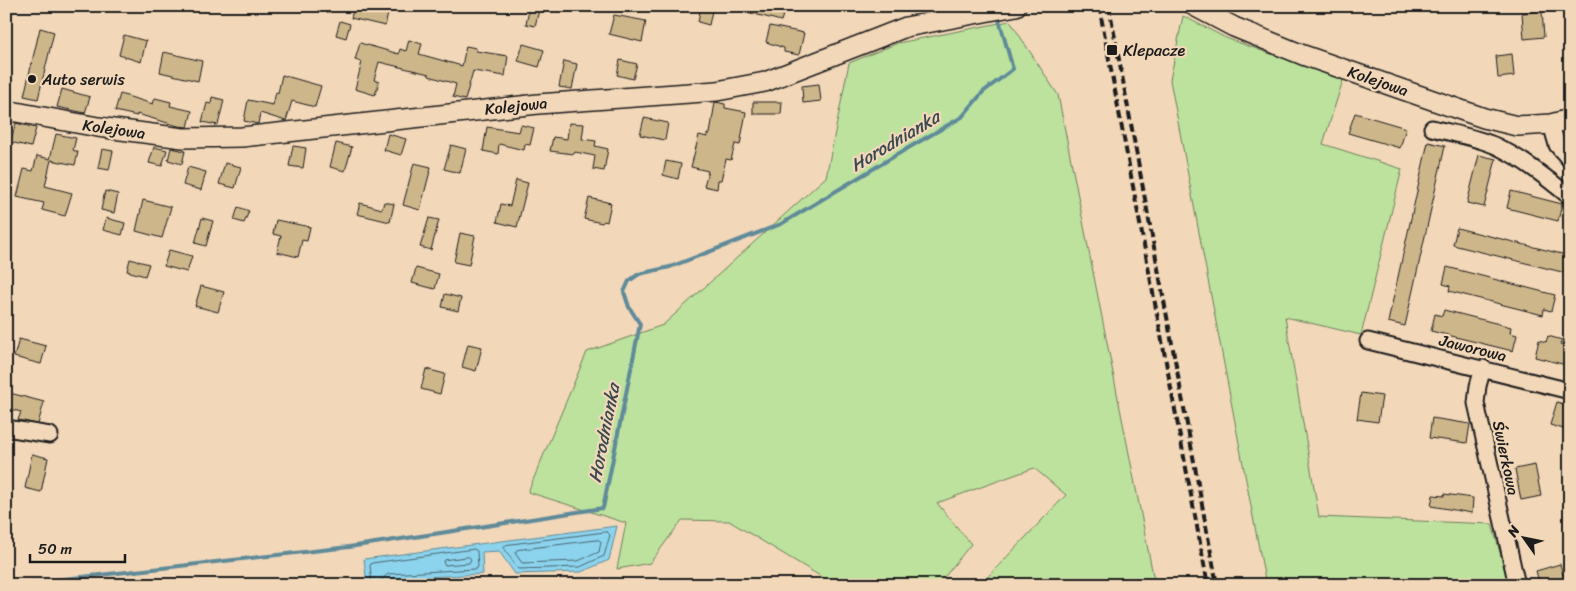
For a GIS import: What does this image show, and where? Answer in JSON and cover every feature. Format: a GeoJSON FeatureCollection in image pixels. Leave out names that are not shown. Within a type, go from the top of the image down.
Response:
{"type":"FeatureCollection","features":[{"type":"Feature","properties":{"kind":"street","name":"Kolejowa"},"geometry":{"type":"LineString","coordinates":[[1194,6],[1234,27],[1302,55],[1484,118],[1517,126],[1551,124],[1570,119]]}},
{"type":"Feature","properties":{"kind":"street","name":"Kolejowa"},"geometry":{"type":"LineString","coordinates":[[6,112],[183,138],[242,137],[538,104],[717,91],[765,82],[906,27],[962,11],[983,12],[1013,7]]}},
{"type":"Feature","properties":{"kind":"street"},"geometry":{"type":"LineString","coordinates":[[1551,124],[1557,145],[1570,160]]}},
{"type":"Feature","properties":{"kind":"street"},"geometry":{"type":"LineString","coordinates":[[1432,128],[1494,146],[1516,157],[1570,196]]}},
{"type":"Feature","properties":{"kind":"street","name":"Jaworowa"},"geometry":{"type":"LineString","coordinates":[[1368,341],[1570,390]]}},
{"type":"Feature","properties":{"kind":"street","name":"Świerkowa"},"geometry":{"type":"LineString","coordinates":[[1483,368],[1476,402],[1517,585]]}},
{"type":"Feature","properties":{"kind":"street"},"geometry":{"type":"LineString","coordinates":[[6,428],[50,435]]}},
{"type":"Feature","properties":{"kind":"green space"},"geometry":{"type":"Polygon","coordinates":[[[1183,16],[1226,38],[1343,80],[1323,144],[1402,169],[1361,335],[1285,317],[1319,517],[1492,524],[1509,585],[1266,585],[1170,80],[1183,16]]]}},
{"type":"Feature","properties":{"kind":"green space"},"geometry":{"type":"Polygon","coordinates":[[[1010,21],[1058,95],[1155,585],[980,585],[1066,495],[1034,468],[937,503],[971,544],[938,585],[835,585],[729,521],[682,520],[650,563],[617,569],[626,523],[528,492],[587,352],[663,325],[826,177],[849,63],[898,43],[1010,21]]]}},
{"type":"Feature","properties":{"kind":"water"},"geometry":{"type":"Polygon","coordinates":[[[617,526],[609,560],[581,572],[515,574],[499,551],[482,552],[483,574],[388,579],[383,585],[367,585],[364,559],[617,526]]]}},
{"type":"Feature","properties":{"kind":"building"},"geometry":{"type":"Polygon","coordinates":[[[354,6],[390,6],[385,26],[351,18],[354,6]]]}},
{"type":"Feature","properties":{"kind":"building"},"geometry":{"type":"Polygon","coordinates":[[[530,6],[540,6],[535,26],[526,24],[530,6]]]}},
{"type":"Feature","properties":{"kind":"building"},"geometry":{"type":"Polygon","coordinates":[[[701,6],[713,6],[709,25],[698,22],[701,6]]]}},
{"type":"Feature","properties":{"kind":"building"},"geometry":{"type":"Polygon","coordinates":[[[740,6],[764,6],[784,12],[781,21],[739,10],[740,6]]]}},
{"type":"Feature","properties":{"kind":"building"},"geometry":{"type":"Polygon","coordinates":[[[1542,11],[1544,37],[1524,39],[1522,13],[1542,11]]]}},
{"type":"Feature","properties":{"kind":"building"},"geometry":{"type":"Polygon","coordinates":[[[614,15],[646,21],[642,42],[609,34],[614,15]]]}},
{"type":"Feature","properties":{"kind":"building"},"geometry":{"type":"Polygon","coordinates":[[[340,21],[350,24],[346,38],[336,35],[340,21]]]}},
{"type":"Feature","properties":{"kind":"building"},"geometry":{"type":"Polygon","coordinates":[[[770,26],[804,33],[799,55],[784,52],[784,48],[766,42],[770,26]]]}},
{"type":"Feature","properties":{"kind":"building"},"geometry":{"type":"Polygon","coordinates":[[[40,28],[54,32],[38,99],[24,96],[40,28]]]}},
{"type":"Feature","properties":{"kind":"building"},"geometry":{"type":"Polygon","coordinates":[[[124,35],[146,41],[141,62],[119,55],[124,35]]]}},
{"type":"Feature","properties":{"kind":"building"},"geometry":{"type":"Polygon","coordinates":[[[409,40],[422,44],[419,54],[462,66],[466,46],[476,48],[476,51],[508,56],[505,76],[473,71],[465,100],[453,97],[456,84],[429,76],[429,74],[379,62],[374,80],[379,82],[375,95],[355,89],[362,62],[355,60],[360,43],[399,54],[400,49],[406,51],[409,40]]]}},
{"type":"Feature","properties":{"kind":"building"},"geometry":{"type":"Polygon","coordinates":[[[523,44],[544,50],[539,67],[518,61],[523,44]]]}},
{"type":"Feature","properties":{"kind":"building"},"geometry":{"type":"Polygon","coordinates":[[[164,52],[202,61],[198,81],[160,72],[164,52]]]}},
{"type":"Feature","properties":{"kind":"building"},"geometry":{"type":"Polygon","coordinates":[[[1512,54],[1514,76],[1498,78],[1496,56],[1512,54]]]}},
{"type":"Feature","properties":{"kind":"building"},"geometry":{"type":"Polygon","coordinates":[[[620,60],[637,64],[633,79],[617,75],[620,60]]]}},
{"type":"Feature","properties":{"kind":"building"},"geometry":{"type":"Polygon","coordinates":[[[564,61],[577,64],[572,89],[559,87],[564,61]]]}},
{"type":"Feature","properties":{"kind":"building"},"geometry":{"type":"Polygon","coordinates":[[[282,75],[321,86],[315,107],[292,101],[286,121],[260,113],[258,124],[244,121],[248,100],[273,105],[282,75]]]}},
{"type":"Feature","properties":{"kind":"building"},"geometry":{"type":"Polygon","coordinates":[[[819,84],[821,101],[803,103],[802,86],[819,84]]]}},
{"type":"Feature","properties":{"kind":"building"},"geometry":{"type":"Polygon","coordinates":[[[62,89],[90,97],[85,113],[57,107],[62,89]]]}},
{"type":"Feature","properties":{"kind":"building"},"geometry":{"type":"Polygon","coordinates":[[[120,94],[153,104],[155,98],[171,102],[170,106],[192,111],[188,127],[178,126],[137,114],[137,116],[115,111],[120,94]]]}},
{"type":"Feature","properties":{"kind":"building"},"geometry":{"type":"Polygon","coordinates":[[[212,97],[224,100],[218,125],[202,122],[207,103],[211,104],[212,97]]]}},
{"type":"Feature","properties":{"kind":"building"},"geometry":{"type":"Polygon","coordinates":[[[715,102],[725,104],[725,108],[746,112],[740,145],[735,144],[731,160],[726,159],[721,180],[718,180],[717,189],[704,186],[708,171],[691,167],[699,135],[707,137],[707,134],[710,134],[715,102]]]}},
{"type":"Feature","properties":{"kind":"building"},"geometry":{"type":"Polygon","coordinates":[[[753,102],[782,102],[781,114],[753,114],[753,102]]]}},
{"type":"Feature","properties":{"kind":"building"},"geometry":{"type":"Polygon","coordinates":[[[1355,113],[1406,128],[1400,148],[1348,133],[1355,113]]]}},
{"type":"Feature","properties":{"kind":"building"},"geometry":{"type":"Polygon","coordinates":[[[644,118],[668,123],[665,140],[640,135],[644,118]]]}},
{"type":"Feature","properties":{"kind":"building"},"geometry":{"type":"Polygon","coordinates":[[[16,123],[36,128],[31,147],[10,142],[16,123]]]}},
{"type":"Feature","properties":{"kind":"building"},"geometry":{"type":"Polygon","coordinates":[[[569,123],[584,124],[582,139],[596,141],[595,146],[608,149],[604,171],[593,169],[595,156],[575,152],[574,154],[550,151],[553,137],[567,139],[569,123]]]}},
{"type":"Feature","properties":{"kind":"building"},"geometry":{"type":"Polygon","coordinates":[[[521,125],[534,128],[530,145],[525,144],[524,150],[499,144],[498,154],[483,151],[487,127],[519,132],[521,125]]]}},
{"type":"Feature","properties":{"kind":"building"},"geometry":{"type":"Polygon","coordinates":[[[56,134],[76,138],[73,150],[78,152],[75,165],[51,160],[45,186],[72,193],[65,216],[42,210],[44,203],[17,197],[24,169],[33,171],[37,156],[50,159],[56,134]]]}},
{"type":"Feature","properties":{"kind":"building"},"geometry":{"type":"Polygon","coordinates":[[[388,134],[406,139],[401,155],[384,150],[388,134]]]}},
{"type":"Feature","properties":{"kind":"building"},"geometry":{"type":"Polygon","coordinates":[[[1428,142],[1445,146],[1405,326],[1388,322],[1428,142]]]}},
{"type":"Feature","properties":{"kind":"building"},"geometry":{"type":"Polygon","coordinates":[[[336,143],[352,147],[345,171],[330,167],[336,143]]]}},
{"type":"Feature","properties":{"kind":"building"},"geometry":{"type":"Polygon","coordinates":[[[451,145],[466,149],[460,173],[444,169],[451,145]]]}},
{"type":"Feature","properties":{"kind":"building"},"geometry":{"type":"Polygon","coordinates":[[[293,146],[306,148],[303,168],[289,166],[293,146]]]}},
{"type":"Feature","properties":{"kind":"building"},"geometry":{"type":"Polygon","coordinates":[[[154,147],[167,150],[162,166],[149,163],[154,147]]]}},
{"type":"Feature","properties":{"kind":"building"},"geometry":{"type":"Polygon","coordinates":[[[171,148],[185,151],[182,164],[168,160],[171,148]]]}},
{"type":"Feature","properties":{"kind":"building"},"geometry":{"type":"Polygon","coordinates":[[[102,149],[113,151],[109,170],[98,168],[102,149]]]}},
{"type":"Feature","properties":{"kind":"building"},"geometry":{"type":"Polygon","coordinates":[[[1479,155],[1496,159],[1484,207],[1467,203],[1479,155]]]}},
{"type":"Feature","properties":{"kind":"building"},"geometry":{"type":"Polygon","coordinates":[[[666,161],[681,164],[678,179],[663,175],[666,161]]]}},
{"type":"Feature","properties":{"kind":"building"},"geometry":{"type":"Polygon","coordinates":[[[225,163],[241,167],[235,188],[219,184],[225,163]]]}},
{"type":"Feature","properties":{"kind":"building"},"geometry":{"type":"Polygon","coordinates":[[[414,163],[431,167],[420,210],[403,205],[414,163]]]}},
{"type":"Feature","properties":{"kind":"building"},"geometry":{"type":"Polygon","coordinates":[[[188,167],[206,172],[201,190],[183,185],[188,167]]]}},
{"type":"Feature","properties":{"kind":"building"},"geometry":{"type":"Polygon","coordinates":[[[516,180],[528,183],[517,227],[497,222],[501,204],[510,206],[516,180]]]}},
{"type":"Feature","properties":{"kind":"building"},"geometry":{"type":"Polygon","coordinates":[[[105,191],[118,194],[114,213],[101,210],[105,191]]]}},
{"type":"Feature","properties":{"kind":"building"},"geometry":{"type":"Polygon","coordinates":[[[1511,191],[1562,204],[1558,221],[1507,208],[1511,191]]]}},
{"type":"Feature","properties":{"kind":"building"},"geometry":{"type":"Polygon","coordinates":[[[589,198],[611,203],[607,222],[604,221],[602,223],[584,219],[589,198]]]}},
{"type":"Feature","properties":{"kind":"building"},"geometry":{"type":"Polygon","coordinates":[[[143,200],[171,207],[162,238],[136,231],[143,200]]]}},
{"type":"Feature","properties":{"kind":"building"},"geometry":{"type":"Polygon","coordinates":[[[384,202],[394,204],[390,222],[357,214],[360,203],[382,209],[384,202]]]}},
{"type":"Feature","properties":{"kind":"building"},"geometry":{"type":"Polygon","coordinates":[[[238,207],[249,211],[244,223],[234,220],[238,207]]]}},
{"type":"Feature","properties":{"kind":"building"},"geometry":{"type":"Polygon","coordinates":[[[106,218],[125,223],[122,235],[103,230],[106,218]]]}},
{"type":"Feature","properties":{"kind":"building"},"geometry":{"type":"Polygon","coordinates":[[[202,218],[213,221],[206,246],[195,243],[202,218]]]}},
{"type":"Feature","properties":{"kind":"building"},"geometry":{"type":"Polygon","coordinates":[[[429,218],[439,220],[431,250],[420,247],[429,218]]]}},
{"type":"Feature","properties":{"kind":"building"},"geometry":{"type":"Polygon","coordinates":[[[276,220],[310,227],[307,241],[302,240],[298,257],[277,252],[281,236],[273,234],[276,220]]]}},
{"type":"Feature","properties":{"kind":"building"},"geometry":{"type":"Polygon","coordinates":[[[1457,228],[1570,256],[1566,273],[1453,245],[1457,228]]]}},
{"type":"Feature","properties":{"kind":"building"},"geometry":{"type":"Polygon","coordinates":[[[460,233],[475,236],[469,265],[454,262],[460,233]]]}},
{"type":"Feature","properties":{"kind":"building"},"geometry":{"type":"Polygon","coordinates":[[[169,250],[192,256],[187,272],[164,266],[169,250]]]}},
{"type":"Feature","properties":{"kind":"building"},"geometry":{"type":"Polygon","coordinates":[[[130,259],[149,264],[145,276],[127,271],[130,259]]]}},
{"type":"Feature","properties":{"kind":"building"},"geometry":{"type":"Polygon","coordinates":[[[1447,267],[1555,295],[1551,311],[1544,309],[1543,315],[1449,291],[1450,286],[1443,284],[1447,267]]]}},
{"type":"Feature","properties":{"kind":"building"},"geometry":{"type":"Polygon","coordinates":[[[416,268],[439,274],[435,289],[412,283],[416,268]]]}},
{"type":"Feature","properties":{"kind":"building"},"geometry":{"type":"Polygon","coordinates":[[[201,286],[224,292],[218,312],[195,306],[201,286]]]}},
{"type":"Feature","properties":{"kind":"building"},"geometry":{"type":"Polygon","coordinates":[[[445,294],[461,298],[458,311],[442,307],[445,294]]]}},
{"type":"Feature","properties":{"kind":"building"},"geometry":{"type":"Polygon","coordinates":[[[1444,310],[1511,327],[1510,333],[1517,335],[1513,351],[1431,331],[1435,314],[1442,316],[1444,310]]]}},
{"type":"Feature","properties":{"kind":"building"},"geometry":{"type":"Polygon","coordinates":[[[1548,336],[1562,340],[1560,345],[1570,348],[1570,366],[1535,357],[1539,340],[1546,342],[1548,336]]]}},
{"type":"Feature","properties":{"kind":"building"},"geometry":{"type":"Polygon","coordinates":[[[19,339],[46,346],[41,364],[14,357],[19,339]]]}},
{"type":"Feature","properties":{"kind":"building"},"geometry":{"type":"Polygon","coordinates":[[[468,344],[482,347],[476,371],[462,367],[468,344]]]}},
{"type":"Feature","properties":{"kind":"building"},"geometry":{"type":"Polygon","coordinates":[[[426,369],[445,374],[440,394],[421,389],[426,369]]]}},
{"type":"Feature","properties":{"kind":"building"},"geometry":{"type":"Polygon","coordinates":[[[6,392],[44,402],[38,424],[18,420],[21,412],[6,408],[6,392]]]}},
{"type":"Feature","properties":{"kind":"building"},"geometry":{"type":"Polygon","coordinates":[[[1361,393],[1382,396],[1378,422],[1357,419],[1361,393]]]}},
{"type":"Feature","properties":{"kind":"building"},"geometry":{"type":"Polygon","coordinates":[[[1557,402],[1570,406],[1570,431],[1550,425],[1557,402]]]}},
{"type":"Feature","properties":{"kind":"building"},"geometry":{"type":"Polygon","coordinates":[[[1432,418],[1470,424],[1467,443],[1429,438],[1432,418]]]}},
{"type":"Feature","properties":{"kind":"building"},"geometry":{"type":"Polygon","coordinates":[[[32,454],[48,458],[41,492],[25,488],[32,454]]]}},
{"type":"Feature","properties":{"kind":"building"},"geometry":{"type":"Polygon","coordinates":[[[1535,465],[1541,496],[1521,500],[1515,469],[1535,465]]]}},
{"type":"Feature","properties":{"kind":"building"},"geometry":{"type":"Polygon","coordinates":[[[1444,494],[1473,498],[1472,513],[1431,506],[1433,495],[1444,496],[1444,494]]]}},
{"type":"Feature","properties":{"kind":"building"},"geometry":{"type":"Polygon","coordinates":[[[1560,564],[1566,585],[1540,585],[1536,571],[1560,564]]]}},
{"type":"Feature","properties":{"kind":"waterway","name":"Horodnianka"},"geometry":{"type":"LineString","coordinates":[[11,585],[349,547],[603,508],[640,324],[629,307],[624,292],[629,281],[639,274],[670,267],[781,224],[962,117],[983,92],[1013,69],[998,16]]}},
{"type":"Feature","properties":{"kind":"railway"},"geometry":{"type":"LineString","coordinates":[[1099,6],[1208,585]]}},
{"type":"Feature","properties":{"kind":"railway"},"geometry":{"type":"LineString","coordinates":[[1109,6],[1217,585]]}},
{"type":"Feature","properties":{"kind":"place","name":"Klepacze"},"geometry":{"type":"Point","coordinates":[1112,50]}},
{"type":"Feature","properties":{"kind":"place","name":"Auto serwis"},"geometry":{"type":"Point","coordinates":[32,79]}}]}
